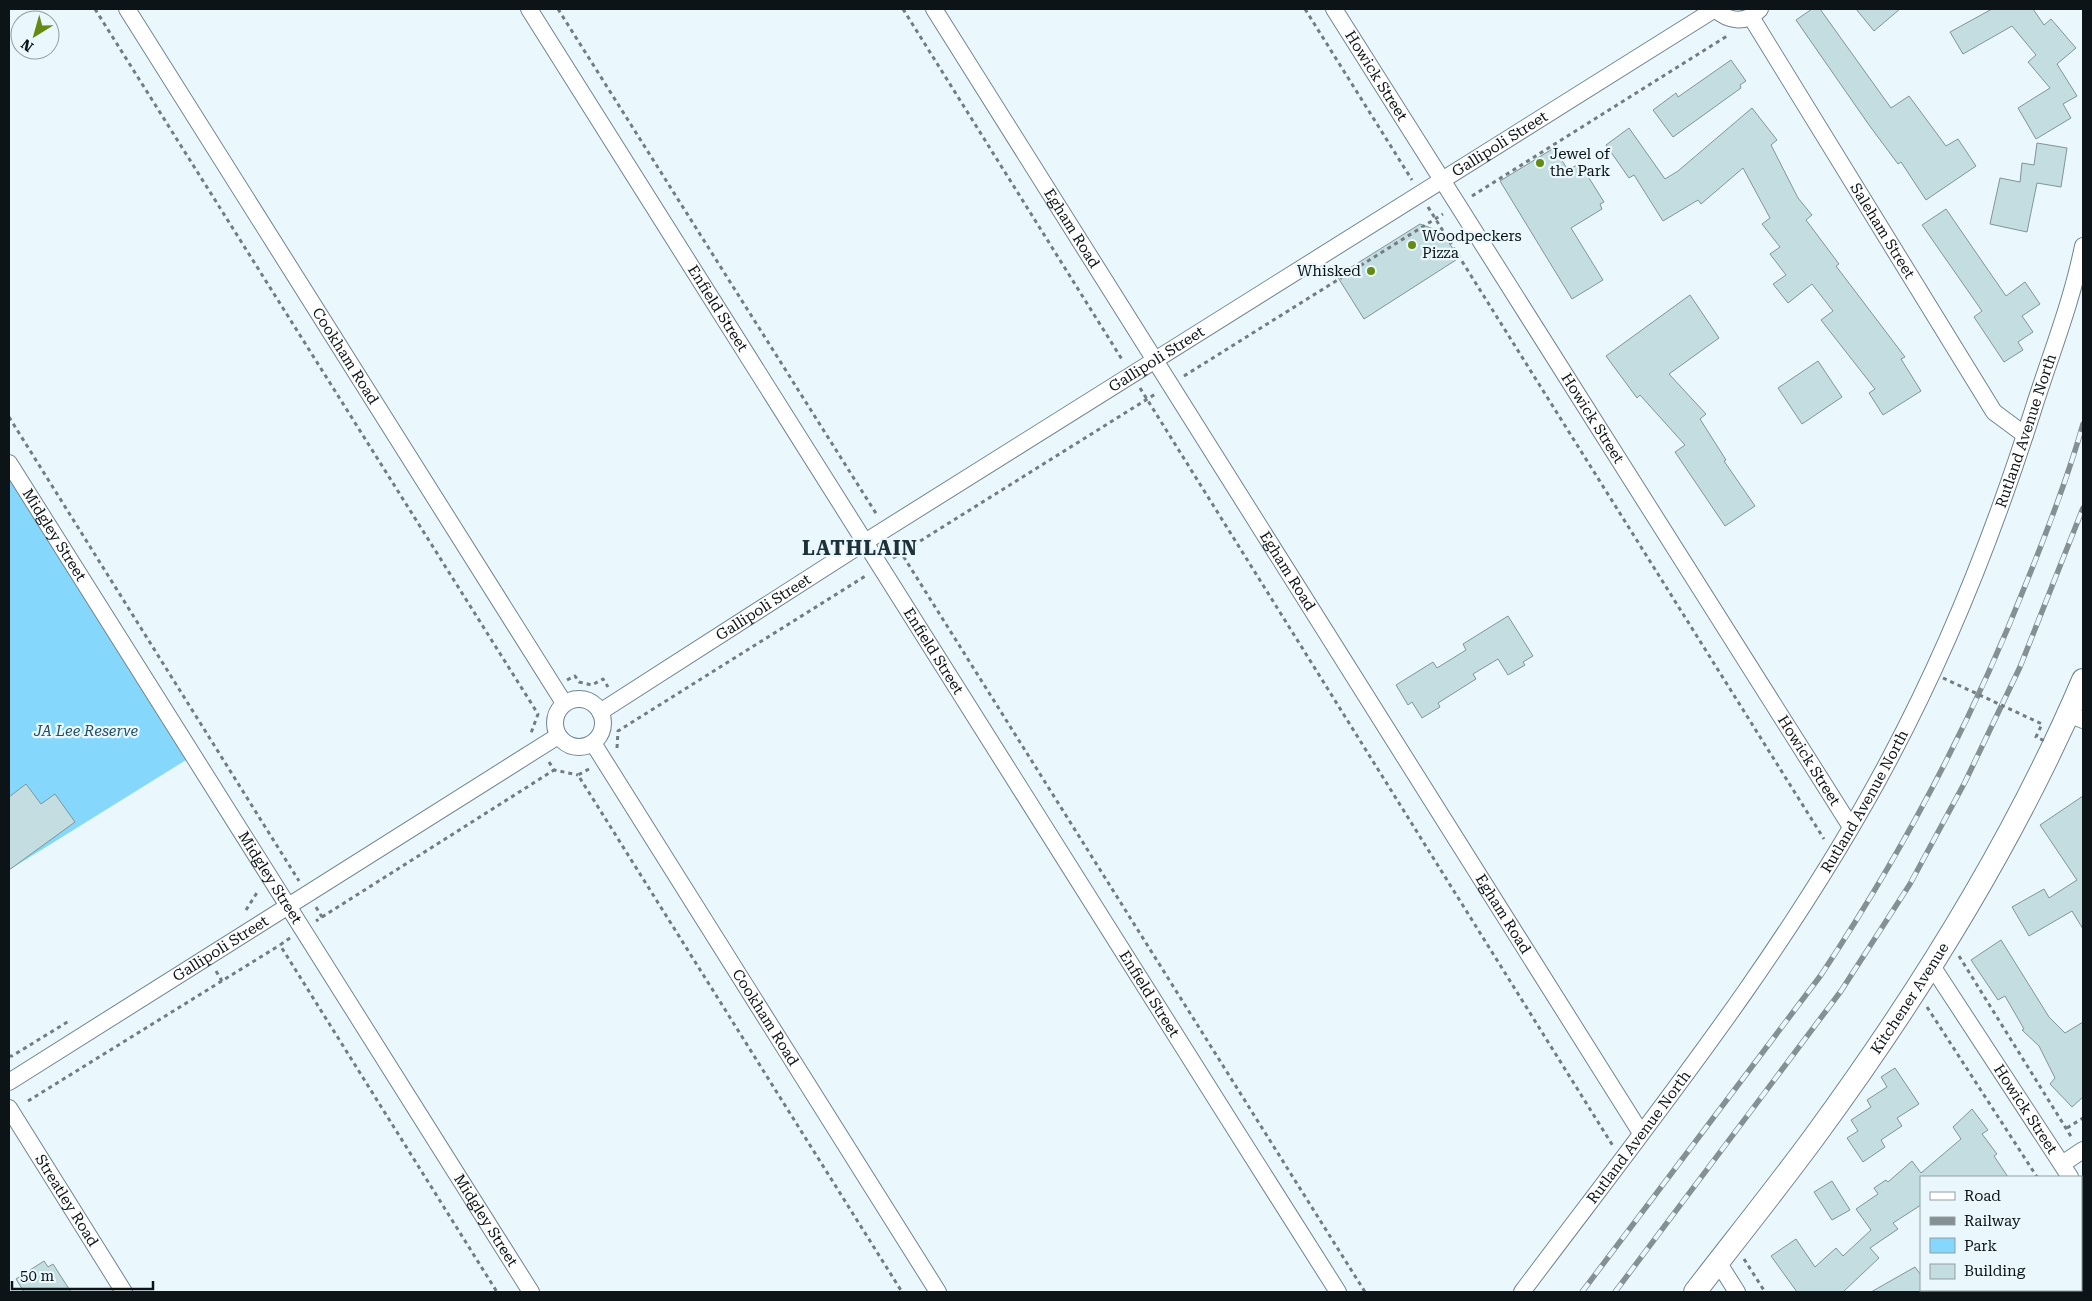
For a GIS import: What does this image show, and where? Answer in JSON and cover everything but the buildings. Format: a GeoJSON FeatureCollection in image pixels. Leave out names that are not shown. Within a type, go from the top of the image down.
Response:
{"type":"FeatureCollection","features":[{"type":"Feature","properties":{"kind":"street","name":"Cookham Road"},"geometry":{"type":"LineString","coordinates":[[127,9],[564,704]]}},
{"type":"Feature","properties":{"kind":"street","name":"Enfield Street"},"geometry":{"type":"LineString","coordinates":[[529,9],[1338,1292]]}},
{"type":"Feature","properties":{"kind":"street","name":"Egham Road"},"geometry":{"type":"LineString","coordinates":[[934,9],[1641,1133]]}},
{"type":"Feature","properties":{"kind":"street","name":"Howick Street"},"geometry":{"type":"LineString","coordinates":[[1334,9],[1851,827]]}},
{"type":"Feature","properties":{"kind":"street","name":"Gallipoli Street"},"geometry":{"type":"LineString","coordinates":[[600,712],[865,542],[1715,9]]}},
{"type":"Feature","properties":{"kind":"street"},"geometry":{"type":"LineString","coordinates":[[1715,9],[1732,20],[1742,20],[1755,15]]}},
{"type":"Feature","properties":{"kind":"street","name":"Saleham Street"},"geometry":{"type":"LineString","coordinates":[[1755,15],[1994,412],[2025,434]]}},
{"type":"Feature","properties":{"kind":"street","name":"Rutland Avenue North"},"geometry":{"type":"LineString","coordinates":[[1522,1292],[1760,970],[1851,827],[1889,760],[1933,674],[1997,520],[2083,246]]}},
{"type":"Feature","properties":{"kind":"street","name":"Midgley Street"},"geometry":{"type":"LineString","coordinates":[[9,462],[531,1292]]}},
{"type":"Feature","properties":{"kind":"street","name":"Kitchener Avenue"},"geometry":{"type":"LineString","coordinates":[[1696,1292],[1816,1135],[1932,966],[1978,890],[2076,717],[2083,680]]}},
{"type":"Feature","properties":{"kind":"street"},"geometry":{"type":"LineString","coordinates":[[580,699],[588,701],[600,712],[603,726],[593,743],[578,747],[571,746],[558,736],[555,722],[556,715],[564,704],[580,699]]}},
{"type":"Feature","properties":{"kind":"street","name":"Gallipoli Street"},"geometry":{"type":"LineString","coordinates":[[9,1082],[288,904],[558,736]]}},
{"type":"Feature","properties":{"kind":"street","name":"Cookham Road"},"geometry":{"type":"LineString","coordinates":[[593,743],[938,1292]]}},
{"type":"Feature","properties":{"kind":"street","name":"Howick Street"},"geometry":{"type":"LineString","coordinates":[[1932,966],[2066,1170]]}},
{"type":"Feature","properties":{"kind":"street","name":"Streatley Road"},"geometry":{"type":"LineString","coordinates":[[9,1108],[124,1292]]}},
{"type":"Feature","properties":{"kind":"street"},"geometry":{"type":"LineString","coordinates":[[2066,1170],[2082,1151]]}},
{"type":"Feature","properties":{"kind":"street"},"geometry":{"type":"LineString","coordinates":[[1718,1262],[1737,1292]]}},
{"type":"Feature","properties":{"kind":"path"},"geometry":{"type":"LineString","coordinates":[[95,9],[538,714],[530,732],[554,770]]}},
{"type":"Feature","properties":{"kind":"path"},"geometry":{"type":"LineString","coordinates":[[558,9],[1365,1292]]}},
{"type":"Feature","properties":{"kind":"path"},"geometry":{"type":"LineString","coordinates":[[903,9],[1614,1149]]}},
{"type":"Feature","properties":{"kind":"path"},"geometry":{"type":"LineString","coordinates":[[1305,9],[1827,843]]}},
{"type":"Feature","properties":{"kind":"path"},"geometry":{"type":"LineString","coordinates":[[322,917],[554,770],[578,775],[617,752],[618,731],[1458,205],[1755,15]]}},
{"type":"Feature","properties":{"kind":"path"},"geometry":{"type":"LineString","coordinates":[[530,701],[575,676],[579,682],[592,685],[603,679],[632,722]]}},
{"type":"Feature","properties":{"kind":"path"},"geometry":{"type":"LineString","coordinates":[[1942,678],[2042,724],[2036,737],[2045,741]]}},
{"type":"Feature","properties":{"kind":"path"},"geometry":{"type":"LineString","coordinates":[[578,775],[902,1292]]}},
{"type":"Feature","properties":{"kind":"path"},"geometry":{"type":"LineString","coordinates":[[240,917],[251,905],[254,893],[273,880]]}},
{"type":"Feature","properties":{"kind":"path"},"geometry":{"type":"LineString","coordinates":[[28,1101],[280,945]]}},
{"type":"Feature","properties":{"kind":"path"},"geometry":{"type":"LineString","coordinates":[[1956,951],[2082,1151]]}},
{"type":"Feature","properties":{"kind":"path"},"geometry":{"type":"LineString","coordinates":[[1924,1002],[2036,1176]]}},
{"type":"Feature","properties":{"kind":"path"},"geometry":{"type":"LineString","coordinates":[[9,1056],[12,1056],[71,1020]]}},
{"type":"Feature","properties":{"kind":"path"},"geometry":{"type":"LineString","coordinates":[[2066,1128],[2083,1118]]}},
{"type":"Feature","properties":{"kind":"path"},"geometry":{"type":"LineString","coordinates":[[1742,1254],[1766,1292]]}},
{"type":"Feature","properties":{"kind":"green space","name":"JA Lee Reserve"},"geometry":{"type":"Polygon","coordinates":[[[9,463],[194,755],[9,870],[9,463]]]}},
{"type":"Feature","properties":{"kind":"railway"},"geometry":{"type":"LineString","coordinates":[[1582,1292],[1821,975],[1908,832],[1960,734],[2006,633],[2050,522],[2083,424]]}},
{"type":"Feature","properties":{"kind":"railway"},"geometry":{"type":"LineString","coordinates":[[1615,1292],[1841,991],[1910,884],[1965,782],[2020,667],[2083,508]]}},
{"type":"Feature","properties":{"kind":"place","name":"Jewel of the Park"},"geometry":{"type":"Point","coordinates":[1540,163]}},
{"type":"Feature","properties":{"kind":"place","name":"Woodpeckers Pizza"},"geometry":{"type":"Point","coordinates":[1412,245]}},
{"type":"Feature","properties":{"kind":"place","name":"Whisked"},"geometry":{"type":"Point","coordinates":[1371,271]}},
{"type":"Feature","properties":{"kind":"district","name":"LATHLAIN"},"geometry":{"type":"Point","coordinates":[860,548]}}]}
